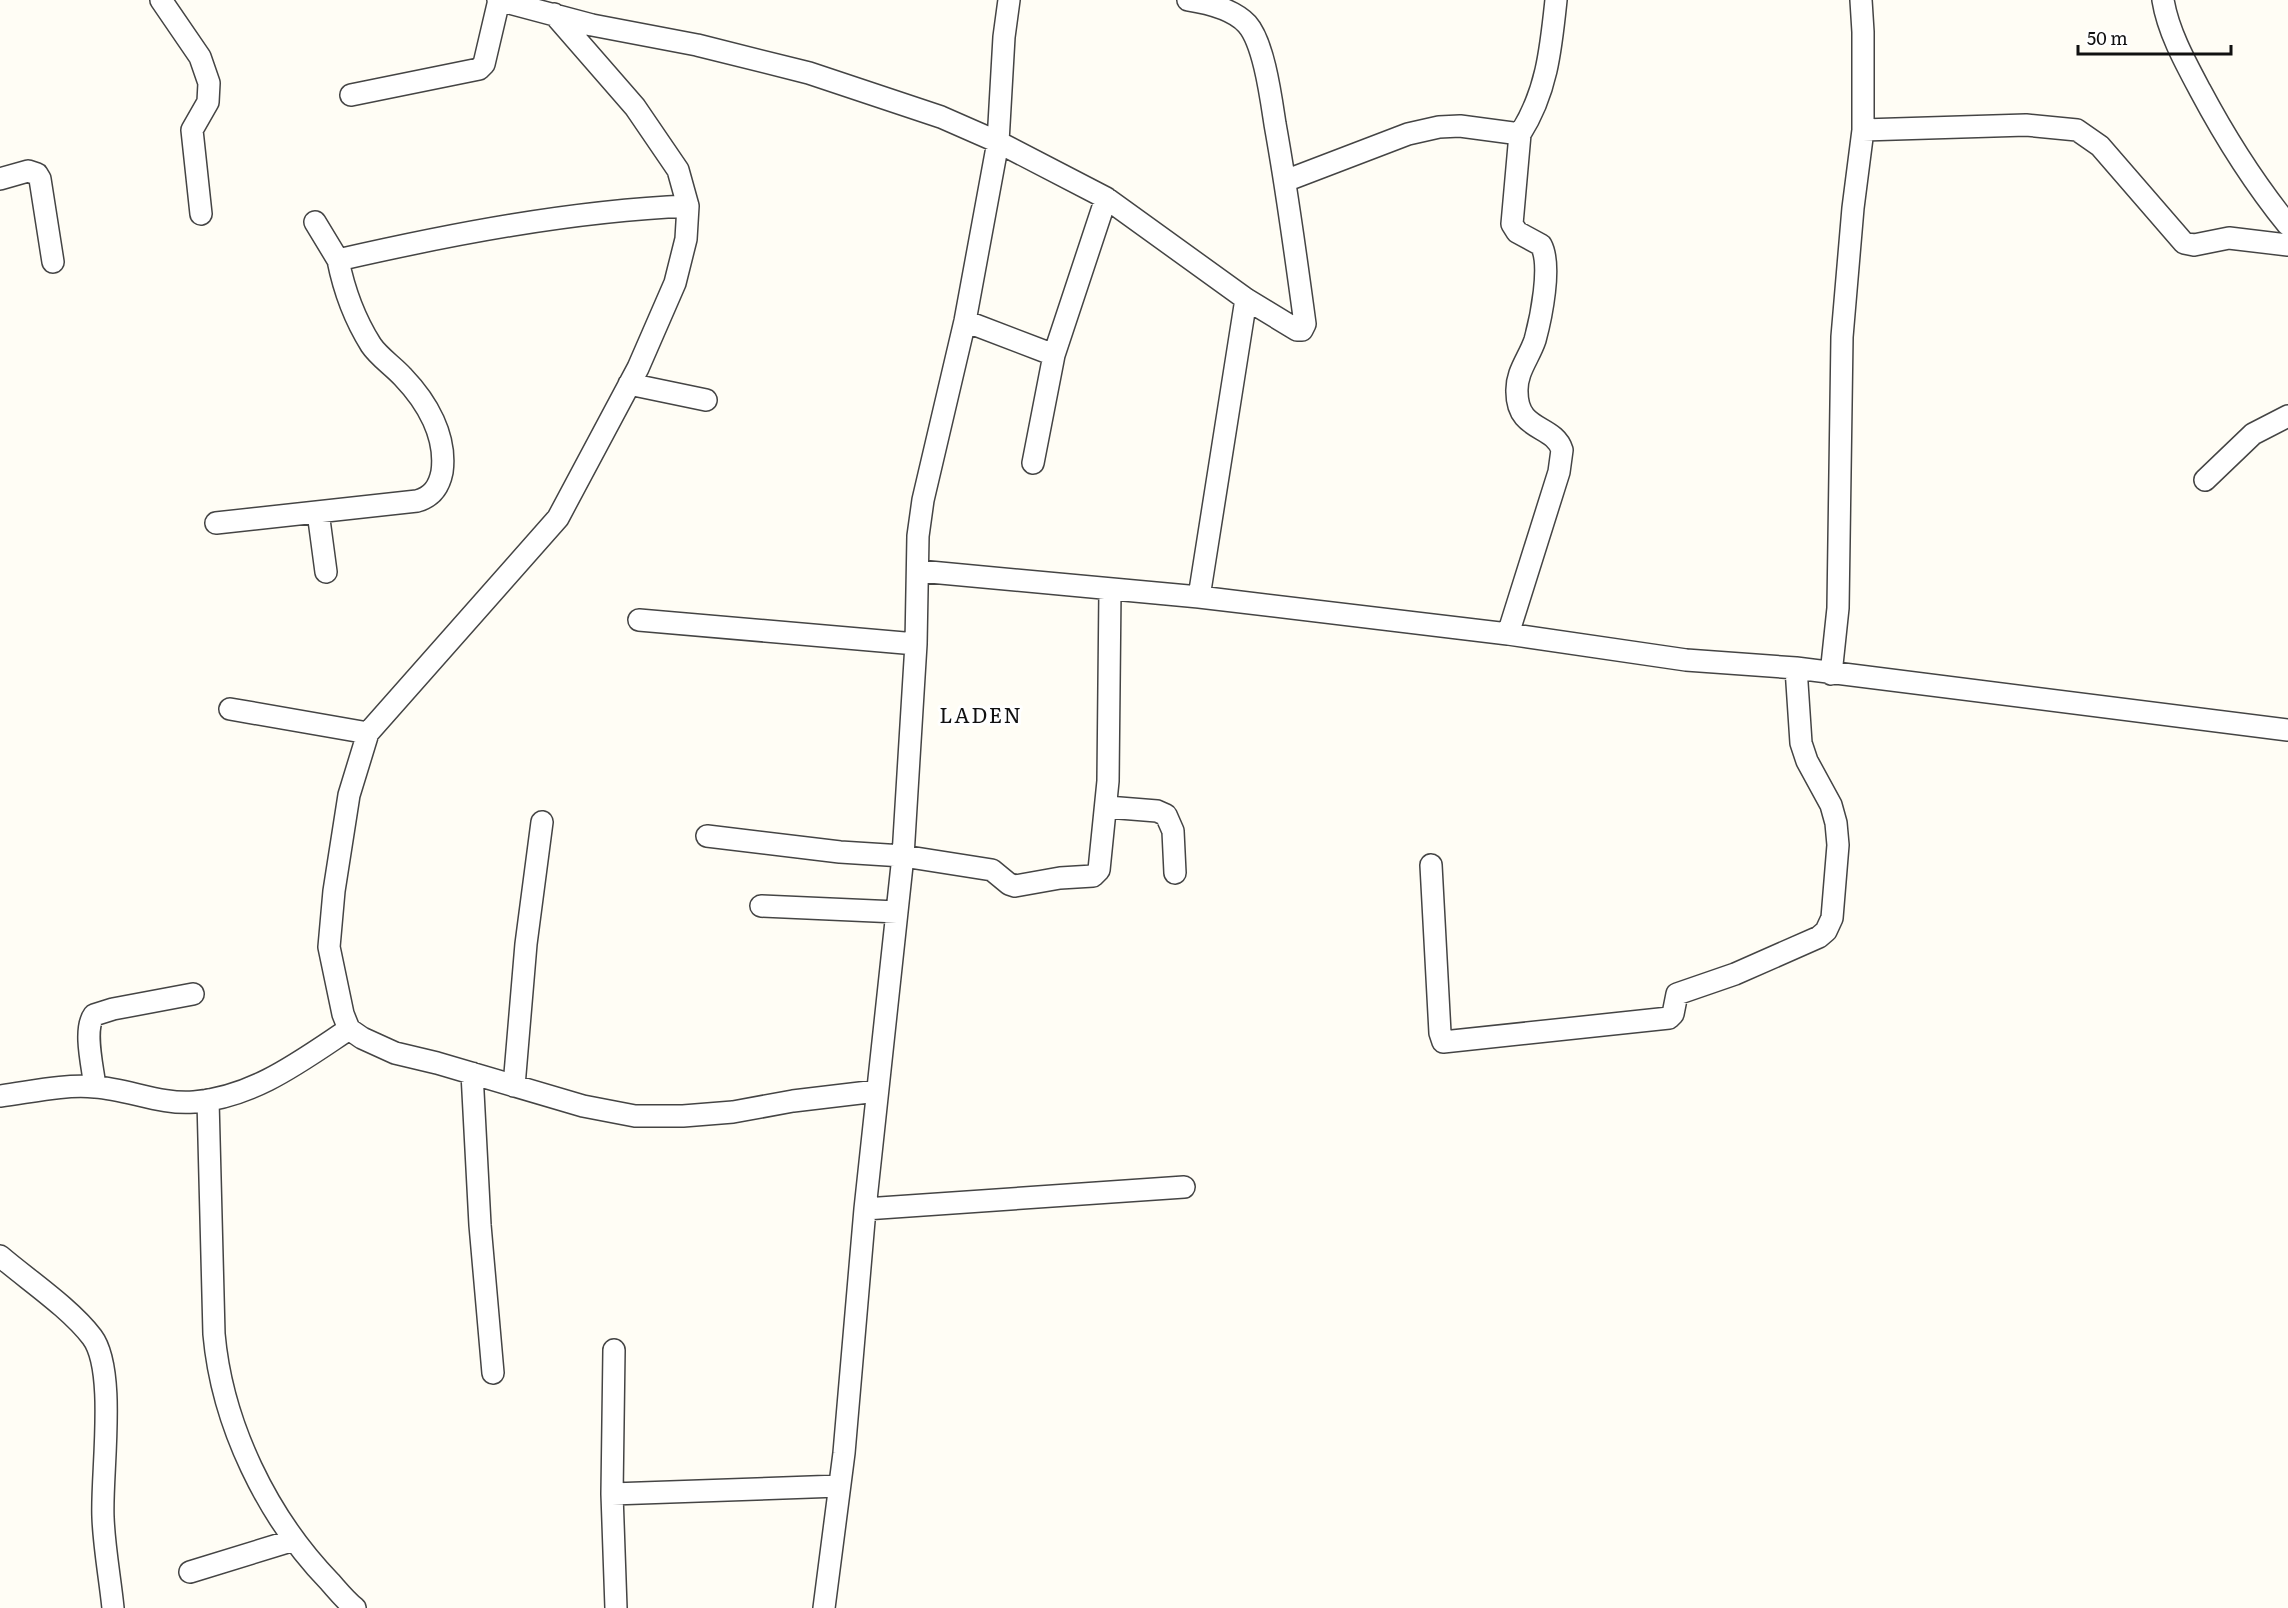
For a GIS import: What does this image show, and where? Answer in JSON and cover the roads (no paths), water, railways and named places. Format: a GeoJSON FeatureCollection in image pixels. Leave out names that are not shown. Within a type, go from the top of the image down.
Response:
{"type":"FeatureCollection","features":[{"type":"Feature","properties":{"kind":"street"},"geometry":{"type":"LineString","coordinates":[[161,0],[200,57],[209,83],[208,102],[192,130],[201,214]]}},
{"type":"Feature","properties":{"kind":"street"},"geometry":{"type":"LineString","coordinates":[[351,95],[479,69],[484,64],[498,0],[592,25],[697,45],[809,74],[900,102],[998,142],[1106,198],[1246,299],[1297,330],[1305,327],[1285,181],[1269,91],[1256,36],[1245,22],[1228,11],[1206,3],[1188,0]]}},
{"type":"Feature","properties":{"kind":"street"},"geometry":{"type":"LineString","coordinates":[[824,1608],[844,1453],[865,1209],[903,856],[916,644],[918,536],[923,500],[965,321],[998,142],[1004,37],[1010,0]]}},
{"type":"Feature","properties":{"kind":"street"},"geometry":{"type":"LineString","coordinates":[[1508,634],[1559,472],[1562,450],[1555,440],[1523,417],[1516,394],[1519,373],[1534,340],[1546,265],[1543,249],[1539,243],[1517,231],[1512,224],[1520,134],[1536,106],[1546,76],[1556,0]]}},
{"type":"Feature","properties":{"kind":"street"},"geometry":{"type":"LineString","coordinates":[[1831,674],[1838,608],[1842,337],[1851,230],[1863,130],[1863,32],[1860,0]]}},
{"type":"Feature","properties":{"kind":"street"},"geometry":{"type":"LineString","coordinates":[[2163,0],[2174,37],[2217,121],[2268,200],[2288,225]]}},
{"type":"Feature","properties":{"kind":"street"},"geometry":{"type":"LineString","coordinates":[[554,14],[635,107],[678,170],[688,206],[687,239],[675,283],[629,384],[558,518],[368,733],[349,795],[334,891],[329,947],[343,1014],[349,1029],[362,1038],[395,1053],[583,1106],[635,1116],[683,1116],[733,1112],[793,1101],[877,1091]]}},
{"type":"Feature","properties":{"kind":"street"},"geometry":{"type":"LineString","coordinates":[[1863,130],[2026,125],[2077,130],[2100,146],[2184,243],[2194,245],[2229,238],[2288,245]]}},
{"type":"Feature","properties":{"kind":"street"},"geometry":{"type":"LineString","coordinates":[[1285,181],[1408,134],[1439,127],[1460,126],[1520,134]]}},
{"type":"Feature","properties":{"kind":"street"},"geometry":{"type":"LineString","coordinates":[[0,179],[28,171],[37,174],[40,179],[53,262]]}},
{"type":"Feature","properties":{"kind":"street"},"geometry":{"type":"LineString","coordinates":[[1033,463],[1054,356],[1106,198]]}},
{"type":"Feature","properties":{"kind":"street"},"geometry":{"type":"LineString","coordinates":[[338,260],[390,248],[540,221],[639,208],[688,206]]}},
{"type":"Feature","properties":{"kind":"street"},"geometry":{"type":"LineString","coordinates":[[216,523],[423,499],[428,497],[440,482],[442,465],[436,427],[428,408],[404,378],[373,348],[356,320],[344,288],[338,260],[315,222]]}},
{"type":"Feature","properties":{"kind":"street"},"geometry":{"type":"LineString","coordinates":[[1199,597],[1246,299]]}},
{"type":"Feature","properties":{"kind":"street"},"geometry":{"type":"LineString","coordinates":[[965,321],[1054,356]]}},
{"type":"Feature","properties":{"kind":"street"},"geometry":{"type":"LineString","coordinates":[[629,384],[706,400]]}},
{"type":"Feature","properties":{"kind":"street"},"geometry":{"type":"LineString","coordinates":[[2205,480],[2253,434],[2288,416]]}},
{"type":"Feature","properties":{"kind":"street"},"geometry":{"type":"LineString","coordinates":[[318,512],[326,572]]}},
{"type":"Feature","properties":{"kind":"street"},"geometry":{"type":"LineString","coordinates":[[919,571],[1199,597],[1508,634],[1686,660],[1796,668],[2288,730]]}},
{"type":"Feature","properties":{"kind":"street"},"geometry":{"type":"LineString","coordinates":[[707,836],[840,852],[903,856],[992,870],[1015,886],[1060,878],[1090,877],[1096,874],[1099,870],[1107,807],[1110,590]]}},
{"type":"Feature","properties":{"kind":"street"},"geometry":{"type":"LineString","coordinates":[[639,620],[916,644]]}},
{"type":"Feature","properties":{"kind":"street"},"geometry":{"type":"LineString","coordinates":[[1431,865],[1440,1034],[1443,1042],[1670,1018],[1677,994],[1735,974],[1819,937],[1826,931],[1832,918],[1838,845],[1836,823],[1831,805],[1811,770],[1801,744],[1796,668]]}},
{"type":"Feature","properties":{"kind":"street"},"geometry":{"type":"LineString","coordinates":[[230,709],[368,733]]}},
{"type":"Feature","properties":{"kind":"street"},"geometry":{"type":"LineString","coordinates":[[1107,807],[1157,811],[1166,816],[1173,831],[1175,873]]}},
{"type":"Feature","properties":{"kind":"street"},"geometry":{"type":"LineString","coordinates":[[514,1086],[526,944],[542,822]]}},
{"type":"Feature","properties":{"kind":"street"},"geometry":{"type":"LineString","coordinates":[[761,906],[897,912]]}},
{"type":"Feature","properties":{"kind":"street"},"geometry":{"type":"LineString","coordinates":[[95,1087],[89,1034],[90,1021],[94,1015],[113,1009],[194,994]]}},
{"type":"Feature","properties":{"kind":"street"},"geometry":{"type":"LineString","coordinates":[[0,1096],[50,1089],[95,1087],[156,1099],[191,1103],[208,1100],[267,1082],[349,1029]]}},
{"type":"Feature","properties":{"kind":"street"},"geometry":{"type":"LineString","coordinates":[[472,1073],[480,1225],[493,1373]]}},
{"type":"Feature","properties":{"kind":"street"},"geometry":{"type":"LineString","coordinates":[[208,1100],[214,1334],[217,1368],[228,1406],[246,1455],[276,1512],[315,1567],[356,1608]]}},
{"type":"Feature","properties":{"kind":"street"},"geometry":{"type":"LineString","coordinates":[[865,1209],[1184,1187]]}},
{"type":"Feature","properties":{"kind":"street"},"geometry":{"type":"LineString","coordinates":[[0,1256],[77,1322],[93,1338],[102,1355],[106,1408],[103,1517],[113,1608]]}},
{"type":"Feature","properties":{"kind":"street"},"geometry":{"type":"LineString","coordinates":[[614,1350],[612,1494],[616,1608]]}},
{"type":"Feature","properties":{"kind":"street"},"geometry":{"type":"LineString","coordinates":[[612,1494],[839,1486]]}},
{"type":"Feature","properties":{"kind":"street"},"geometry":{"type":"LineString","coordinates":[[190,1572],[294,1540]]}},
{"type":"Feature","properties":{"kind":"district","name":"LADEN"},"geometry":{"type":"Point","coordinates":[981,716]}}]}
